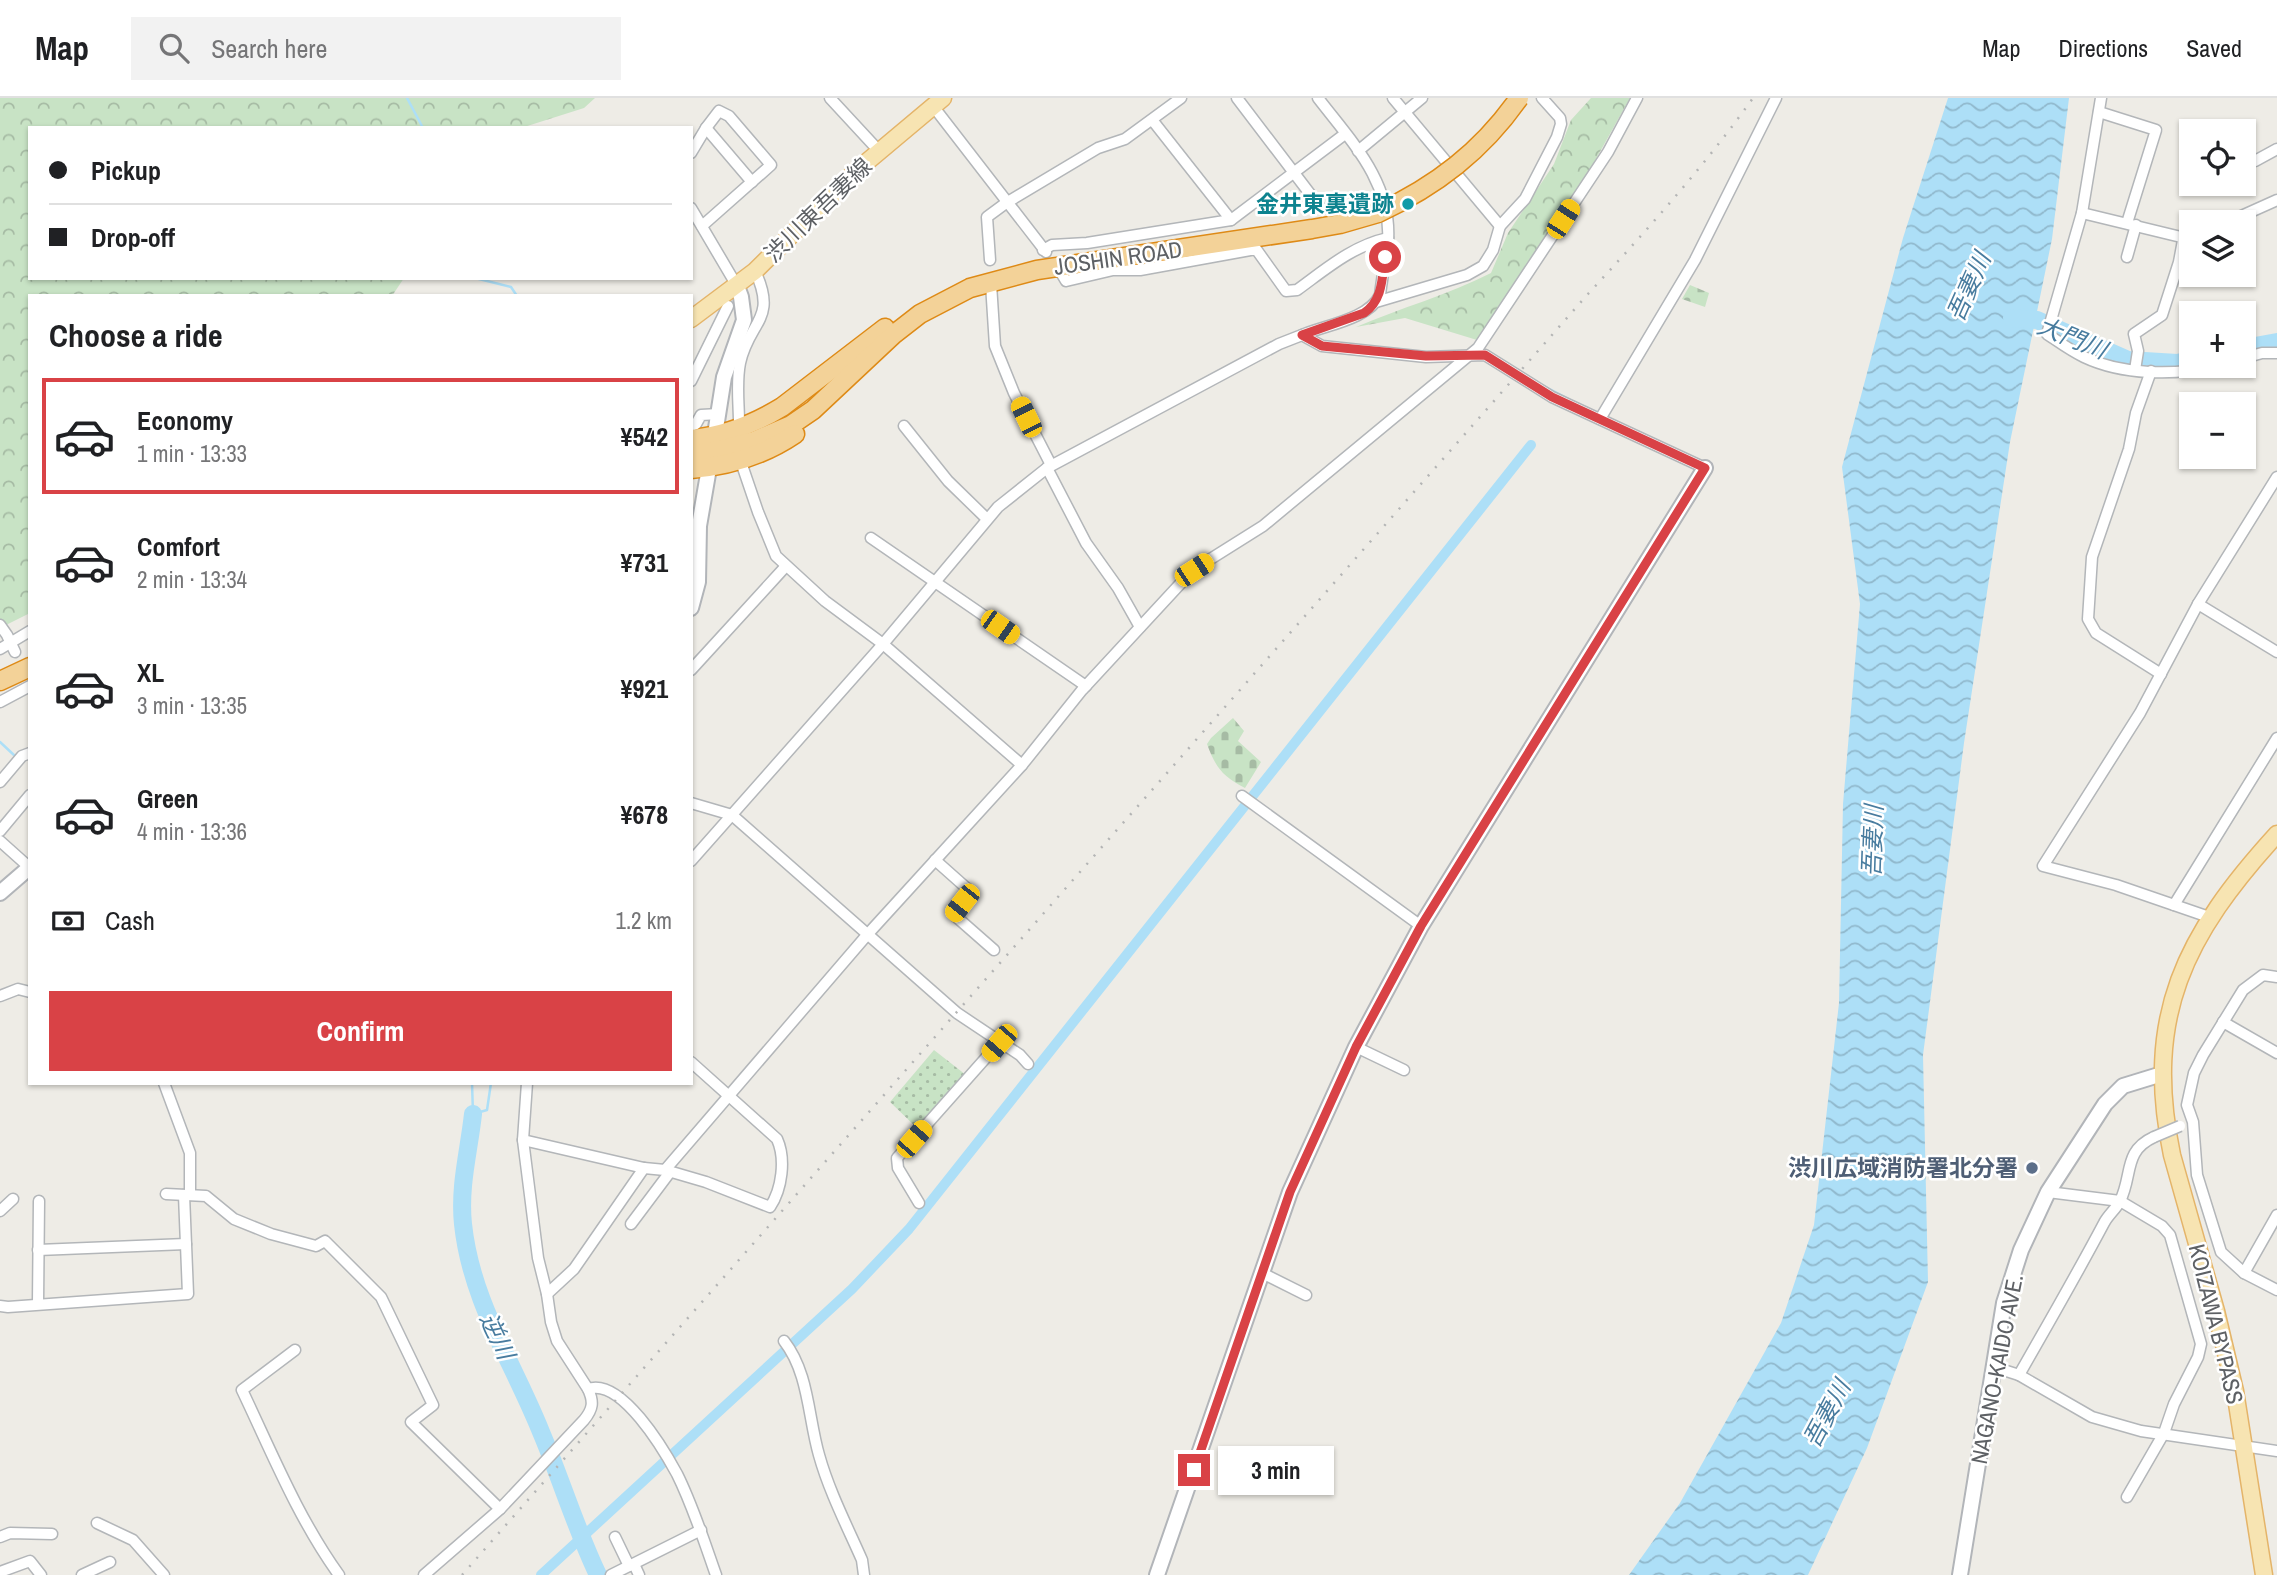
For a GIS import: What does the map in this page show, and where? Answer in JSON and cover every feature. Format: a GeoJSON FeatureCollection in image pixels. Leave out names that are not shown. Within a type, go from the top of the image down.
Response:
{"type":"FeatureCollection","features":[{"type":"Feature","properties":{"kind":"highway","name":"JOSHIN ROAD"},"geometry":{"type":"LineString","coordinates":[[1377,209],[1458,156],[1482,132],[1509,98]]}},
{"type":"Feature","properties":{"kind":"highway","name":"JOSHIN ROAD"},"geometry":{"type":"LineString","coordinates":[[693,455],[724,449],[775,425],[805,404],[933,296],[966,280],[998,270],[1304,223],[1377,209],[1423,191],[1461,164],[1493,132],[1518,98]]}},
{"type":"Feature","properties":{"kind":"highway"},"geometry":{"type":"LineString","coordinates":[[693,439],[719,434],[752,423],[773,412],[889,331]]}},
{"type":"Feature","properties":{"kind":"highway"},"geometry":{"type":"LineString","coordinates":[[699,472],[763,452],[793,435],[825,409],[889,331]]}},
{"type":"Feature","properties":{"kind":"highway"},"geometry":{"type":"LineString","coordinates":[[0,669],[18,650]]}},
{"type":"Feature","properties":{"kind":"highway"},"geometry":{"type":"LineString","coordinates":[[0,681],[27,671]]}},
{"type":"Feature","properties":{"kind":"main road","name":"渋川東吾妻線"},"geometry":{"type":"LineString","coordinates":[[693,318],[755,271],[879,151],[938,102]]}},
{"type":"Feature","properties":{"kind":"main road"},"geometry":{"type":"LineString","coordinates":[[2162,1074],[2165,1038],[2173,999],[2188,957],[2209,917],[2225,894],[2277,834]]}},
{"type":"Feature","properties":{"kind":"main road","name":"KOIZAWA BYPASS"},"geometry":{"type":"LineString","coordinates":[[2162,1074],[2167,1129],[2235,1391],[2264,1575]]}},
{"type":"Feature","properties":{"kind":"street"},"geometry":{"type":"LineString","coordinates":[[830,98],[879,151]]}},
{"type":"Feature","properties":{"kind":"street"},"geometry":{"type":"LineString","coordinates":[[990,260],[987,217],[1098,148],[1125,139],[1181,98]]}},
{"type":"Feature","properties":{"kind":"street"},"geometry":{"type":"LineString","coordinates":[[1237,98],[1320,207]]}},
{"type":"Feature","properties":{"kind":"street"},"geometry":{"type":"LineString","coordinates":[[693,858],[883,644],[998,507],[1049,467],[1279,344],[1364,313],[1376,302],[1380,295],[1388,238],[1379,184],[1358,150],[1318,98]]}},
{"type":"Feature","properties":{"kind":"street"},"geometry":{"type":"LineString","coordinates":[[1393,98],[1500,226]]}},
{"type":"Feature","properties":{"kind":"street"},"geometry":{"type":"LineString","coordinates":[[1358,150],[1422,98]]}},
{"type":"Feature","properties":{"kind":"street"},"geometry":{"type":"LineString","coordinates":[[1376,302],[1476,271],[1483,266],[1493,250],[1500,226],[1525,199],[1557,137],[1560,118],[1542,98]]}},
{"type":"Feature","properties":{"kind":"street"},"geometry":{"type":"LineString","coordinates":[[1551,107],[1560,98]]}},
{"type":"Feature","properties":{"kind":"street"},"geometry":{"type":"LineString","coordinates":[[631,1224],[667,1171],[729,1094],[867,935],[1022,765],[1086,686],[1194,570],[1262,526],[1470,355],[1489,332],[1600,163],[1637,98]]}},
{"type":"Feature","properties":{"kind":"street"},"geometry":{"type":"LineString","coordinates":[[1600,419],[1695,260],[1776,98]]}},
{"type":"Feature","properties":{"kind":"street"},"geometry":{"type":"LineString","coordinates":[[2101,98],[2082,213],[2047,334],[2086,358],[2113,367],[2179,371]]}},
{"type":"Feature","properties":{"kind":"street"},"geometry":{"type":"LineString","coordinates":[[938,102],[1006,203],[1045,252],[1052,244],[1087,243],[1231,220],[1345,134]]}},
{"type":"Feature","properties":{"kind":"street"},"geometry":{"type":"LineString","coordinates":[[693,150],[719,111],[729,116],[771,165],[702,226]]}},
{"type":"Feature","properties":{"kind":"street"},"geometry":{"type":"LineString","coordinates":[[2099,112],[2156,130],[2131,224],[2127,257]]}},
{"type":"Feature","properties":{"kind":"street"},"geometry":{"type":"LineString","coordinates":[[1153,121],[1231,220]]}},
{"type":"Feature","properties":{"kind":"street"},"geometry":{"type":"LineString","coordinates":[[706,128],[752,182]]}},
{"type":"Feature","properties":{"kind":"street"},"geometry":{"type":"LineString","coordinates":[[2256,160],[2277,149]]}},
{"type":"Feature","properties":{"kind":"street"},"geometry":{"type":"LineString","coordinates":[[2255,210],[2277,200]]}},
{"type":"Feature","properties":{"kind":"street"},"geometry":{"type":"LineString","coordinates":[[693,211],[737,286],[744,320],[724,377],[717,421],[701,415],[693,425]]}},
{"type":"Feature","properties":{"kind":"street"},"geometry":{"type":"LineString","coordinates":[[2082,213],[2179,237]]}},
{"type":"Feature","properties":{"kind":"street"},"geometry":{"type":"LineString","coordinates":[[1059,271],[1066,281],[1113,270],[1140,270],[1256,249],[1286,291],[1297,290],[1350,251],[1388,238]]}},
{"type":"Feature","properties":{"kind":"street"},"geometry":{"type":"LineString","coordinates":[[2136,370],[2138,351],[2134,334],[2162,315],[2179,262]]}},
{"type":"Feature","properties":{"kind":"street"},"geometry":{"type":"LineString","coordinates":[[739,423],[737,384],[741,360],[764,308],[762,286],[755,271]]}},
{"type":"Feature","properties":{"kind":"street"},"geometry":{"type":"LineString","coordinates":[[991,284],[995,346],[1014,393],[1086,543],[1118,588],[1140,627]]}},
{"type":"Feature","properties":{"kind":"street"},"geometry":{"type":"LineString","coordinates":[[693,378],[728,306]]}},
{"type":"Feature","properties":{"kind":"street"},"geometry":{"type":"LineString","coordinates":[[1157,1575],[1290,1192],[1356,1047],[1421,926],[1705,468],[1552,397],[1485,355],[1426,356],[1322,346],[1302,335]]}},
{"type":"Feature","properties":{"kind":"street"},"geometry":{"type":"LineString","coordinates":[[2256,355],[2277,353]]}},
{"type":"Feature","properties":{"kind":"street"},"geometry":{"type":"LineString","coordinates":[[2151,371],[2136,413],[2129,449],[2092,557],[2088,619],[2096,634],[2161,674]]}},
{"type":"Feature","properties":{"kind":"street"},"geometry":{"type":"LineString","coordinates":[[904,426],[948,481],[987,519]]}},
{"type":"Feature","properties":{"kind":"street"},"geometry":{"type":"LineString","coordinates":[[742,465],[776,556],[825,601],[883,644],[1022,765]]}},
{"type":"Feature","properties":{"kind":"street"},"geometry":{"type":"LineString","coordinates":[[693,601],[698,582],[699,472]]}},
{"type":"Feature","properties":{"kind":"street"},"geometry":{"type":"LineString","coordinates":[[2209,917],[2116,885],[2043,866],[2140,713],[2198,604],[2277,477]]}},
{"type":"Feature","properties":{"kind":"street"},"geometry":{"type":"LineString","coordinates":[[871,538],[1086,686]]}},
{"type":"Feature","properties":{"kind":"street"},"geometry":{"type":"LineString","coordinates":[[693,668],[786,566]]}},
{"type":"Feature","properties":{"kind":"street"},"geometry":{"type":"LineString","coordinates":[[2198,604],[2277,652]]}},
{"type":"Feature","properties":{"kind":"street"},"geometry":{"type":"LineString","coordinates":[[0,625],[18,650]]}},
{"type":"Feature","properties":{"kind":"street"},"geometry":{"type":"LineString","coordinates":[[18,650],[28,634]]}},
{"type":"Feature","properties":{"kind":"street"},"geometry":{"type":"LineString","coordinates":[[0,649],[18,650]]}},
{"type":"Feature","properties":{"kind":"street"},"geometry":{"type":"LineString","coordinates":[[0,702],[28,688]]}},
{"type":"Feature","properties":{"kind":"street"},"geometry":{"type":"LineString","coordinates":[[2174,905],[2277,738]]}},
{"type":"Feature","properties":{"kind":"street"},"geometry":{"type":"LineString","coordinates":[[0,782],[26,755]]}},
{"type":"Feature","properties":{"kind":"street"},"geometry":{"type":"LineString","coordinates":[[1242,796],[1421,926]]}},
{"type":"Feature","properties":{"kind":"street"},"geometry":{"type":"LineString","coordinates":[[0,831],[28,797]]}},
{"type":"Feature","properties":{"kind":"street"},"geometry":{"type":"LineString","coordinates":[[693,804],[732,815],[957,1013],[1020,1055],[1028,1064]]}},
{"type":"Feature","properties":{"kind":"street"},"geometry":{"type":"LineString","coordinates":[[0,841],[28,866]]}},
{"type":"Feature","properties":{"kind":"street"},"geometry":{"type":"LineString","coordinates":[[935,860],[979,901]]}},
{"type":"Feature","properties":{"kind":"street"},"geometry":{"type":"LineString","coordinates":[[0,893],[28,868]]}},
{"type":"Feature","properties":{"kind":"street"},"geometry":{"type":"LineString","coordinates":[[971,892],[953,915],[995,950]]}},
{"type":"Feature","properties":{"kind":"street"},"geometry":{"type":"LineString","coordinates":[[2277,976],[2263,975],[2243,990],[2194,1073],[2187,1105],[2193,1122],[2197,1175],[2221,1252],[2244,1273],[2277,1290]]}},
{"type":"Feature","properties":{"kind":"street"},"geometry":{"type":"LineString","coordinates":[[0,996],[18,989],[28,992]]}},
{"type":"Feature","properties":{"kind":"street"},"geometry":{"type":"LineString","coordinates":[[2223,1022],[2277,1053]]}},
{"type":"Feature","properties":{"kind":"street"},"geometry":{"type":"LineString","coordinates":[[919,1203],[898,1168],[897,1158],[999,1043]]}},
{"type":"Feature","properties":{"kind":"street"},"geometry":{"type":"LineString","coordinates":[[1356,1047],[1404,1070]]}},
{"type":"Feature","properties":{"kind":"street"},"geometry":{"type":"LineString","coordinates":[[523,1140],[667,1171],[706,1182],[770,1207],[776,1199],[781,1179],[780,1146],[777,1139],[693,1064]]}},
{"type":"Feature","properties":{"kind":"street","name":"NAGANO-KAIDO AVE."},"geometry":{"type":"LineString","coordinates":[[1960,1575],[2004,1303],[2032,1224],[2048,1192],[2114,1093],[2133,1081],[2162,1074]]}},
{"type":"Feature","properties":{"kind":"street"},"geometry":{"type":"LineString","coordinates":[[0,1306],[188,1294],[186,1244],[190,1153],[165,1085]]}},
{"type":"Feature","properties":{"kind":"street"},"geometry":{"type":"LineString","coordinates":[[424,1575],[500,1509],[592,1407],[592,1397],[588,1389],[557,1341],[538,1258],[523,1140],[527,1085]]}},
{"type":"Feature","properties":{"kind":"street"},"geometry":{"type":"LineString","coordinates":[[2019,1374],[2074,1280],[2106,1218],[2120,1201],[2134,1152],[2146,1141],[2193,1122]]}},
{"type":"Feature","properties":{"kind":"street"},"geometry":{"type":"LineString","coordinates":[[547,1294],[575,1269],[644,1168]]}},
{"type":"Feature","properties":{"kind":"street"},"geometry":{"type":"LineString","coordinates":[[2048,1192],[2120,1201],[2162,1226],[2170,1235],[2201,1344],[2198,1357],[2174,1404],[2164,1433],[2127,1497]]}},
{"type":"Feature","properties":{"kind":"street"},"geometry":{"type":"LineString","coordinates":[[166,1194],[206,1196],[234,1219],[271,1234],[316,1246],[325,1241],[382,1297],[433,1405],[411,1422],[500,1509]]}},
{"type":"Feature","properties":{"kind":"street"},"geometry":{"type":"LineString","coordinates":[[0,1211],[13,1199]]}},
{"type":"Feature","properties":{"kind":"street"},"geometry":{"type":"LineString","coordinates":[[38,1303],[39,1201]]}},
{"type":"Feature","properties":{"kind":"street"},"geometry":{"type":"LineString","coordinates":[[2186,1209],[2204,1203]]}},
{"type":"Feature","properties":{"kind":"street"},"geometry":{"type":"LineString","coordinates":[[2244,1273],[2277,1214]]}},
{"type":"Feature","properties":{"kind":"street"},"geometry":{"type":"LineString","coordinates":[[38,1250],[186,1244]]}},
{"type":"Feature","properties":{"kind":"street"},"geometry":{"type":"LineString","coordinates":[[1262,1273],[1306,1294]]}},
{"type":"Feature","properties":{"kind":"street"},"geometry":{"type":"LineString","coordinates":[[787,1345],[803,1379],[819,1455],[862,1560],[864,1575]]}},
{"type":"Feature","properties":{"kind":"street"},"geometry":{"type":"LineString","coordinates":[[295,1350],[242,1390],[299,1509],[320,1548],[339,1575]]}},
{"type":"Feature","properties":{"kind":"street"},"geometry":{"type":"LineString","coordinates":[[1994,1367],[2019,1374],[2092,1417],[2141,1431],[2277,1451]]}},
{"type":"Feature","properties":{"kind":"street"},"geometry":{"type":"LineString","coordinates":[[588,1389],[602,1388],[628,1404],[664,1452],[701,1530],[716,1575]]}},
{"type":"Feature","properties":{"kind":"street"},"geometry":{"type":"LineString","coordinates":[[97,1523],[133,1540],[164,1575]]}},
{"type":"Feature","properties":{"kind":"street"},"geometry":{"type":"LineString","coordinates":[[611,1575],[701,1530]]}},
{"type":"Feature","properties":{"kind":"street"},"geometry":{"type":"LineString","coordinates":[[0,1537],[10,1534],[52,1534]]}},
{"type":"Feature","properties":{"kind":"street"},"geometry":{"type":"LineString","coordinates":[[615,1537],[639,1575]]}},
{"type":"Feature","properties":{"kind":"street"},"geometry":{"type":"LineString","coordinates":[[0,1572],[30,1561],[41,1575]]}},
{"type":"Feature","properties":{"kind":"street"},"geometry":{"type":"LineString","coordinates":[[82,1575],[110,1562]]}},
{"type":"Feature","properties":{"kind":"green space"},"geometry":{"type":"Polygon","coordinates":[[[0,98],[595,98],[584,108],[527,126],[28,126],[28,280],[403,280],[393,294],[28,294],[28,614],[0,628],[0,98]]]}},
{"type":"Feature","properties":{"kind":"green space"},"geometry":{"type":"Polygon","coordinates":[[[1591,98],[1630,98],[1578,191],[1477,340],[1405,318],[1356,327],[1491,273],[1508,233],[1554,164],[1571,120],[1591,98]]]}},
{"type":"Feature","properties":{"kind":"green space"},"geometry":{"type":"Polygon","coordinates":[[[1690,285],[1709,293],[1705,307],[1682,299],[1690,285]]]}},
{"type":"Feature","properties":{"kind":"green space"},"geometry":{"type":"Polygon","coordinates":[[[1233,718],[1244,731],[1238,741],[1261,762],[1245,788],[1221,770],[1207,744],[1233,718]]]}},
{"type":"Feature","properties":{"kind":"green space"},"geometry":{"type":"Polygon","coordinates":[[[934,1050],[966,1075],[918,1129],[890,1102],[934,1050]]]}},
{"type":"Feature","properties":{"kind":"water","name":"吾妻川"},"geometry":{"type":"Polygon","coordinates":[[[1948,98],[2069,98],[2052,239],[2010,442],[1964,743],[1923,1055],[1928,1282],[1867,1448],[1808,1575],[1629,1575],[1680,1503],[1781,1323],[1814,1225],[1839,1003],[1843,804],[1860,604],[1842,467],[1903,238],[1948,98]]]}},
{"type":"Feature","properties":{"kind":"waterway"},"geometry":{"type":"LineString","coordinates":[[407,98],[422,126]]}},
{"type":"Feature","properties":{"kind":"waterway"},"geometry":{"type":"LineString","coordinates":[[483,280],[511,287],[516,294]]}},
{"type":"Feature","properties":{"kind":"waterway","name":"大門川"},"geometry":{"type":"LineString","coordinates":[[2012,318],[2037,320],[2128,360],[2179,363]]}},
{"type":"Feature","properties":{"kind":"waterway","name":"大門川"},"geometry":{"type":"LineString","coordinates":[[2256,346],[2277,342]]}},
{"type":"Feature","properties":{"kind":"waterway"},"geometry":{"type":"LineString","coordinates":[[1538,383],[1582,406]]}},
{"type":"Feature","properties":{"kind":"waterway"},"geometry":{"type":"LineString","coordinates":[[541,1575],[852,1289],[909,1229],[1531,445]]}},
{"type":"Feature","properties":{"kind":"waterway","name":"逆川"},"geometry":{"type":"LineString","coordinates":[[0,742],[15,756],[19,756]]}},
{"type":"Feature","properties":{"kind":"waterway"},"geometry":{"type":"LineString","coordinates":[[472,1085],[473,1114],[487,1110],[491,1085]]}},
{"type":"Feature","properties":{"kind":"waterway","name":"逆川"},"geometry":{"type":"LineString","coordinates":[[473,1114],[463,1182],[462,1210],[475,1279],[495,1331],[541,1432],[598,1575]]}},
{"type":"Feature","properties":{"kind":"railway"},"geometry":{"type":"LineString","coordinates":[[462,1575],[1653,223],[1753,98]]}},
{"type":"Feature","properties":{"kind":"place","name":"金井東裏遺跡"},"geometry":{"type":"Point","coordinates":[1408,204]}},
{"type":"Feature","properties":{"kind":"place","name":"渋川広域消防署北分署"},"geometry":{"type":"Point","coordinates":[2032,1168]}},
{"type":"Feature","properties":{"kind":"route"},"geometry":{"type":"LineString","coordinates":[[1194,1470],[1290,1192],[1356,1047],[1421,926],[1705,468],[1552,397],[1485,355],[1426,356],[1322,346],[1302,335],[1364,313],[1371,308],[1380,295],[1385,257]]}}]}
